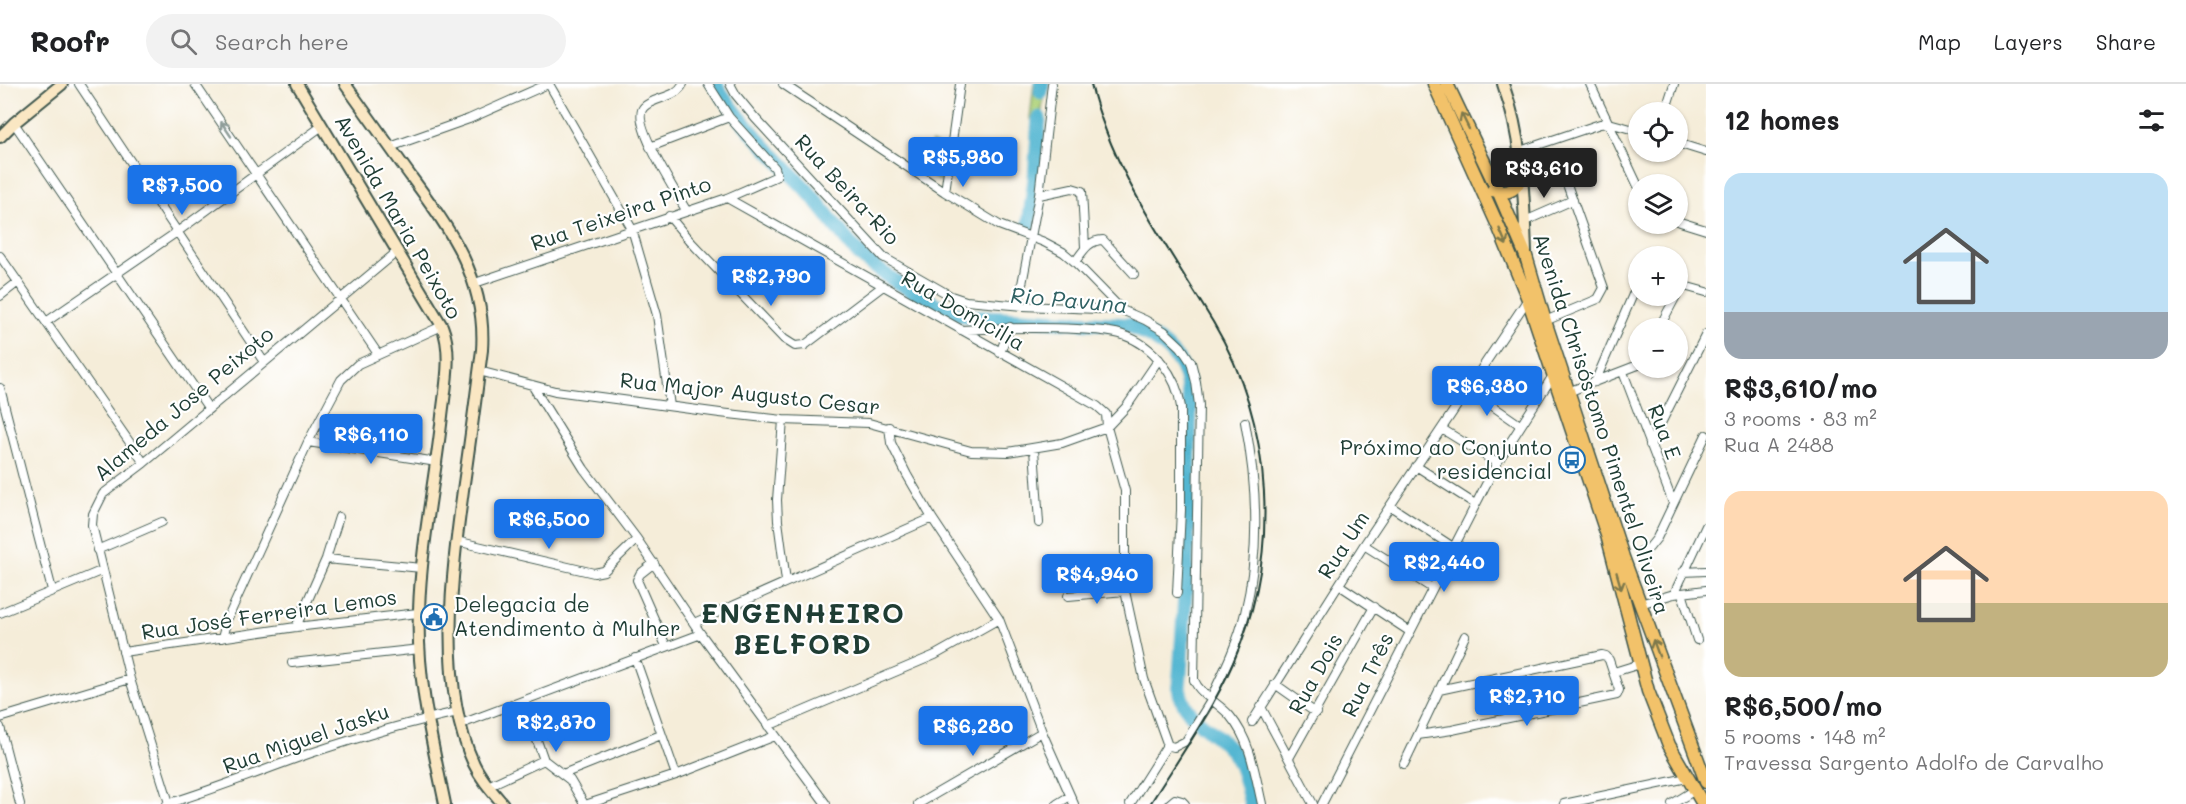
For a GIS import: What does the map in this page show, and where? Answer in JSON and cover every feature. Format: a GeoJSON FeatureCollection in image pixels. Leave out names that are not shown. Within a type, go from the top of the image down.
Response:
{"type":"FeatureCollection","features":[{"type":"Feature","properties":{"kind":"main road"},"geometry":{"type":"LineString","coordinates":[[0,137],[62,84]]}},
{"type":"Feature","properties":{"kind":"main road","name":"Avenida Maria Peixoto"},"geometry":{"type":"LineString","coordinates":[[297,84],[442,326],[446,342],[447,358],[437,462],[418,613],[427,718],[445,804]]}},
{"type":"Feature","properties":{"kind":"main road"},"geometry":{"type":"LineString","coordinates":[[345,84],[456,241],[475,283],[483,335],[453,568],[451,633],[461,724],[473,762],[503,804]]}},
{"type":"Feature","properties":{"kind":"main road","name":"Avenida Chrisóstomo Pimentel Oliveira"},"geometry":{"type":"LineString","coordinates":[[1434,84],[1471,164],[1528,299],[1606,535],[1648,691],[1662,729],[1703,804]]}},
{"type":"Feature","properties":{"kind":"main road","name":"Avenida Chrisóstomo Pimentel Oliveira"},"geometry":{"type":"LineString","coordinates":[[1447,84],[1499,192],[1526,256],[1568,392],[1640,604],[1706,782]]}},
{"type":"Feature","properties":{"kind":"main road"},"geometry":{"type":"LineString","coordinates":[[1503,84],[1520,151],[1526,256]]}},
{"type":"Feature","properties":{"kind":"main road"},"geometry":{"type":"LineString","coordinates":[[1471,164],[1487,187],[1499,192],[1506,193],[1517,187],[1522,173]]}},
{"type":"Feature","properties":{"kind":"main road"},"geometry":{"type":"LineString","coordinates":[[1648,691],[1656,695],[1660,694],[1665,692],[1668,683]]}},
{"type":"Feature","properties":{"kind":"main road"},"geometry":{"type":"LineString","coordinates":[[1662,729],[1666,721],[1670,719],[1679,720],[1685,725]]}},
{"type":"Feature","properties":{"kind":"street"},"geometry":{"type":"LineString","coordinates":[[79,84],[264,362]]}},
{"type":"Feature","properties":{"kind":"street"},"geometry":{"type":"LineString","coordinates":[[195,84],[378,354]]}},
{"type":"Feature","properties":{"kind":"street"},"geometry":{"type":"LineString","coordinates":[[390,147],[469,119],[548,84],[632,229],[657,315],[670,406]]}},
{"type":"Feature","properties":{"kind":"street"},"geometry":{"type":"LineString","coordinates":[[683,84],[675,93],[642,108],[640,118],[650,147],[686,210]]}},
{"type":"Feature","properties":{"kind":"street"},"geometry":{"type":"LineString","coordinates":[[650,147],[729,117],[708,84]]}},
{"type":"Feature","properties":{"kind":"street","name":"Rua Beira-Rio"},"geometry":{"type":"LineString","coordinates":[[730,84],[755,118],[803,168],[872,248],[883,257],[951,296],[980,303],[1122,309],[1164,332],[1181,347],[1191,362],[1199,405],[1193,668],[1196,685],[1229,715],[1243,737],[1249,749],[1262,804]]}},
{"type":"Feature","properties":{"kind":"street"},"geometry":{"type":"LineString","coordinates":[[783,84],[945,192],[999,225],[1053,246],[1075,262],[1122,309]]}},
{"type":"Feature","properties":{"kind":"street"},"geometry":{"type":"LineString","coordinates":[[945,192],[960,84]]}},
{"type":"Feature","properties":{"kind":"street"},"geometry":{"type":"LineString","coordinates":[[1018,305],[1039,195],[1052,84]]}},
{"type":"Feature","properties":{"kind":"street"},"geometry":{"type":"LineString","coordinates":[[1590,84],[1633,174]]}},
{"type":"Feature","properties":{"kind":"street"},"geometry":{"type":"LineString","coordinates":[[1668,102],[1674,84]]}},
{"type":"Feature","properties":{"kind":"street","name":"Rua Teixeira Pinto"},"geometry":{"type":"LineString","coordinates":[[475,283],[727,198],[777,175],[775,168],[729,117]]}},
{"type":"Feature","properties":{"kind":"street"},"geometry":{"type":"LineString","coordinates":[[14,123],[209,409]]}},
{"type":"Feature","properties":{"kind":"street"},"geometry":{"type":"LineString","coordinates":[[1520,151],[1600,124],[1610,123],[1628,128]]}},
{"type":"Feature","properties":{"kind":"street"},"geometry":{"type":"LineString","coordinates":[[46,322],[118,275],[322,126]]}},
{"type":"Feature","properties":{"kind":"street"},"geometry":{"type":"LineString","coordinates":[[1688,146],[1706,152]]}},
{"type":"Feature","properties":{"kind":"street"},"geometry":{"type":"LineString","coordinates":[[1545,321],[1598,299],[1604,288],[1568,187]]}},
{"type":"Feature","properties":{"kind":"street"},"geometry":{"type":"LineString","coordinates":[[1039,195],[1072,188],[1082,191],[1085,247]]}},
{"type":"Feature","properties":{"kind":"street","name":"Rua Domicilia"},"geometry":{"type":"LineString","coordinates":[[727,198],[1097,406],[1106,414],[1107,427],[1125,491],[1125,591],[1144,679],[1166,740],[1166,746]]}},
{"type":"Feature","properties":{"kind":"street"},"geometry":{"type":"LineString","coordinates":[[1525,221],[1573,200]]}},
{"type":"Feature","properties":{"kind":"street"},"geometry":{"type":"LineString","coordinates":[[669,216],[784,339],[795,346],[805,345],[883,286]]}},
{"type":"Feature","properties":{"kind":"street"},"geometry":{"type":"LineString","coordinates":[[1688,224],[1706,230]]}},
{"type":"Feature","properties":{"kind":"street"},"geometry":{"type":"LineString","coordinates":[[1075,262],[1085,247],[1096,240],[1103,240],[1134,274]]}},
{"type":"Feature","properties":{"kind":"street","name":"Alameda Jose Peixoto"},"geometry":{"type":"LineString","coordinates":[[168,804],[130,679],[97,550],[92,525],[96,503],[103,494],[144,463],[398,251]]}},
{"type":"Feature","properties":{"kind":"street"},"geometry":{"type":"LineString","coordinates":[[0,256],[144,463]]}},
{"type":"Feature","properties":{"kind":"street"},"geometry":{"type":"LineString","coordinates":[[0,296],[18,282]]}},
{"type":"Feature","properties":{"kind":"street"},"geometry":{"type":"LineString","coordinates":[[1688,287],[1706,292]]}},
{"type":"Feature","properties":{"kind":"street","name":"Rua Um"},"geometry":{"type":"LineString","coordinates":[[1252,722],[1364,544],[1528,299]]}},
{"type":"Feature","properties":{"kind":"street"},"geometry":{"type":"LineString","coordinates":[[1595,382],[1628,306]]}},
{"type":"Feature","properties":{"kind":"street"},"geometry":{"type":"LineString","coordinates":[[222,638],[227,620],[308,442],[341,380],[358,364],[442,326]]}},
{"type":"Feature","properties":{"kind":"street"},"geometry":{"type":"LineString","coordinates":[[1000,353],[1010,327]]}},
{"type":"Feature","properties":{"kind":"street"},"geometry":{"type":"LineString","coordinates":[[960,330],[1010,327],[1099,331],[1124,335],[1159,359],[1173,377],[1179,391],[1181,407],[1181,510],[1177,592]]}},
{"type":"Feature","properties":{"kind":"street"},"geometry":{"type":"LineString","coordinates":[[1650,445],[1706,334]]}},
{"type":"Feature","properties":{"kind":"street","name":"Rua Major Augusto Cesar"},"geometry":{"type":"LineString","coordinates":[[480,371],[555,391],[783,420],[858,422],[889,427],[971,451],[1008,452],[1062,443],[1107,427],[1128,406],[1159,359]]}},
{"type":"Feature","properties":{"kind":"street"},"geometry":{"type":"LineString","coordinates":[[1568,392],[1628,370]]}},
{"type":"Feature","properties":{"kind":"street","name":"Rua E"},"geometry":{"type":"LineString","coordinates":[[1623,372],[1673,503]]}},
{"type":"Feature","properties":{"kind":"street","name":"Rua Três"},"geometry":{"type":"LineString","coordinates":[[1322,804],[1474,504],[1520,425],[1554,374]]}},
{"type":"Feature","properties":{"kind":"street"},"geometry":{"type":"LineString","coordinates":[[532,385],[584,469],[638,539],[701,634],[825,804]]}},
{"type":"Feature","properties":{"kind":"street"},"geometry":{"type":"LineString","coordinates":[[0,388],[52,590]]}},
{"type":"Feature","properties":{"kind":"street"},"geometry":{"type":"LineString","coordinates":[[1468,388],[1520,425]]}},
{"type":"Feature","properties":{"kind":"street"},"geometry":{"type":"LineString","coordinates":[[783,420],[777,500],[786,581]]}},
{"type":"Feature","properties":{"kind":"street"},"geometry":{"type":"LineString","coordinates":[[1130,804],[1166,746],[1182,745],[1202,715],[1236,641],[1245,614],[1254,541],[1254,488],[1245,422]]}},
{"type":"Feature","properties":{"kind":"street"},"geometry":{"type":"LineString","coordinates":[[889,427],[891,443],[897,457],[932,518],[999,619],[1042,732],[1072,800],[1057,804]]}},
{"type":"Feature","properties":{"kind":"street"},"geometry":{"type":"LineString","coordinates":[[1442,429],[1497,463]]}},
{"type":"Feature","properties":{"kind":"street"},"geometry":{"type":"LineString","coordinates":[[1640,552],[1648,548],[1657,538],[1706,435]]}},
{"type":"Feature","properties":{"kind":"street"},"geometry":{"type":"LineString","coordinates":[[308,442],[437,462]]}},
{"type":"Feature","properties":{"kind":"street"},"geometry":{"type":"LineString","coordinates":[[1034,449],[1039,523]]}},
{"type":"Feature","properties":{"kind":"street"},"geometry":{"type":"LineString","coordinates":[[1416,466],[1474,504]]}},
{"type":"Feature","properties":{"kind":"street"},"geometry":{"type":"LineString","coordinates":[[1390,506],[1453,547]]}},
{"type":"Feature","properties":{"kind":"street"},"geometry":{"type":"LineString","coordinates":[[296,627],[326,559],[339,518]]}},
{"type":"Feature","properties":{"kind":"street"},"geometry":{"type":"LineString","coordinates":[[694,622],[932,518]]}},
{"type":"Feature","properties":{"kind":"street"},"geometry":{"type":"LineString","coordinates":[[97,550],[162,522]]}},
{"type":"Feature","properties":{"kind":"street"},"geometry":{"type":"LineString","coordinates":[[1697,640],[1678,594],[1683,572],[1706,526]]}},
{"type":"Feature","properties":{"kind":"street"},"geometry":{"type":"LineString","coordinates":[[456,541],[594,573],[604,571],[638,539]]}},
{"type":"Feature","properties":{"kind":"street"},"geometry":{"type":"LineString","coordinates":[[1364,544],[1432,588]]}},
{"type":"Feature","properties":{"kind":"street"},"geometry":{"type":"LineString","coordinates":[[326,559],[422,568]]}},
{"type":"Feature","properties":{"kind":"street"},"geometry":{"type":"LineString","coordinates":[[654,563],[640,574],[637,580],[666,646]]}},
{"type":"Feature","properties":{"kind":"street"},"geometry":{"type":"LineString","coordinates":[[0,613],[103,570]]}},
{"type":"Feature","properties":{"kind":"street"},"geometry":{"type":"LineString","coordinates":[[1683,572],[1706,570]]}},
{"type":"Feature","properties":{"kind":"street"},"geometry":{"type":"LineString","coordinates":[[1339,585],[1409,631]]}},
{"type":"Feature","properties":{"kind":"street"},"geometry":{"type":"LineString","coordinates":[[1640,604],[1678,594],[1706,590]]}},
{"type":"Feature","properties":{"kind":"street"},"geometry":{"type":"LineString","coordinates":[[1068,596],[1125,591]]}},
{"type":"Feature","properties":{"kind":"street","name":"Rua Dois"},"geometry":{"type":"LineString","coordinates":[[1289,759],[1374,607]]}},
{"type":"Feature","properties":{"kind":"street","name":"Rua José Ferreira Lemos"},"geometry":{"type":"LineString","coordinates":[[123,652],[296,627],[418,613]]}},
{"type":"Feature","properties":{"kind":"street"},"geometry":{"type":"LineString","coordinates":[[768,726],[935,655],[999,619]]}},
{"type":"Feature","properties":{"kind":"street"},"geometry":{"type":"LineString","coordinates":[[461,724],[701,634]]}},
{"type":"Feature","properties":{"kind":"street"},"geometry":{"type":"LineString","coordinates":[[1404,764],[1465,636]]}},
{"type":"Feature","properties":{"kind":"street"},"geometry":{"type":"LineString","coordinates":[[292,663],[420,649]]}},
{"type":"Feature","properties":{"kind":"street"},"geometry":{"type":"LineString","coordinates":[[1418,735],[1452,730],[1617,694],[1619,690],[1606,656],[1602,656],[1439,690]]}},
{"type":"Feature","properties":{"kind":"street"},"geometry":{"type":"LineString","coordinates":[[635,658],[676,775]]}},
{"type":"Feature","properties":{"kind":"street"},"geometry":{"type":"LineString","coordinates":[[1614,672],[1640,664]]}},
{"type":"Feature","properties":{"kind":"street"},"geometry":{"type":"LineString","coordinates":[[0,718],[130,679]]}},
{"type":"Feature","properties":{"kind":"street"},"geometry":{"type":"LineString","coordinates":[[1275,684],[1316,713]]}},
{"type":"Feature","properties":{"kind":"street"},"geometry":{"type":"LineString","coordinates":[[523,701],[544,760],[570,780],[584,804]]}},
{"type":"Feature","properties":{"kind":"street"},"geometry":{"type":"LineString","coordinates":[[1261,707],[1313,804]]}},
{"type":"Feature","properties":{"kind":"street","name":"Rua Miguel Jasku"},"geometry":{"type":"LineString","coordinates":[[168,804],[312,753],[427,718],[458,712]]}},
{"type":"Feature","properties":{"kind":"street"},"geometry":{"type":"LineString","coordinates":[[0,727],[20,804]]}},
{"type":"Feature","properties":{"kind":"street"},"geometry":{"type":"LineString","coordinates":[[918,804],[1042,732]]}},
{"type":"Feature","properties":{"kind":"street"},"geometry":{"type":"LineString","coordinates":[[563,774],[661,735]]}},
{"type":"Feature","properties":{"kind":"street"},"geometry":{"type":"LineString","coordinates":[[588,804],[676,775],[775,736]]}},
{"type":"Feature","properties":{"kind":"street"},"geometry":{"type":"LineString","coordinates":[[488,786],[544,760]]}},
{"type":"Feature","properties":{"kind":"street"},"geometry":{"type":"LineString","coordinates":[[1564,804],[1687,778]]}},
{"type":"Feature","properties":{"kind":"street"},"geometry":{"type":"LineString","coordinates":[[1672,804],[1695,790]]}},
{"type":"Feature","properties":{"kind":"street"},"geometry":{"type":"LineString","coordinates":[[198,795],[201,804]]}},
{"type":"Feature","properties":{"kind":"street"},"geometry":{"type":"LineString","coordinates":[[1168,804],[1175,799],[1184,802]]}},
{"type":"Feature","properties":{"kind":"green space"},"geometry":{"type":"Polygon","coordinates":[[[1034,84],[1040,84],[1039,92],[1044,93],[1041,116],[1037,116],[1036,120],[1030,119],[1034,84]]]}},
{"type":"Feature","properties":{"kind":"green space"},"geometry":{"type":"Polygon","coordinates":[[[932,142],[947,150],[943,176],[939,181],[919,167],[932,142]]]}},
{"type":"Feature","properties":{"kind":"waterway","name":"Rio Pavuna"},"geometry":{"type":"LineString","coordinates":[[715,84],[746,125],[805,188],[857,252],[909,290],[942,307],[967,316],[1129,325],[1159,342],[1172,353],[1182,367],[1188,386],[1190,418],[1186,569],[1179,688],[1182,700],[1194,718],[1228,746],[1235,755],[1243,772],[1251,804]]}},
{"type":"Feature","properties":{"kind":"waterway"},"geometry":{"type":"LineString","coordinates":[[1041,92],[1042,84]]}},
{"type":"Feature","properties":{"kind":"waterway"},"geometry":{"type":"LineString","coordinates":[[1029,225],[1039,118]]}},
{"type":"Feature","properties":{"kind":"railway"},"geometry":{"type":"LineString","coordinates":[[1091,84],[1100,116],[1127,178],[1160,237],[1213,322],[1233,362],[1249,403],[1259,446],[1264,490],[1264,535],[1259,578],[1248,622],[1233,663],[1215,700],[1150,804]]}},
{"type":"Feature","properties":{"kind":"place","name":"Próximo ao Conjunto residencial"},"geometry":{"type":"Point","coordinates":[1572,460]}},
{"type":"Feature","properties":{"kind":"place","name":"Delegacia de Atendimento à Mulher"},"geometry":{"type":"Point","coordinates":[434,617]}},
{"type":"Feature","properties":{"kind":"district","name":"ENGENHEIRO BELFORD"},"geometry":{"type":"Point","coordinates":[803,630]}}]}
